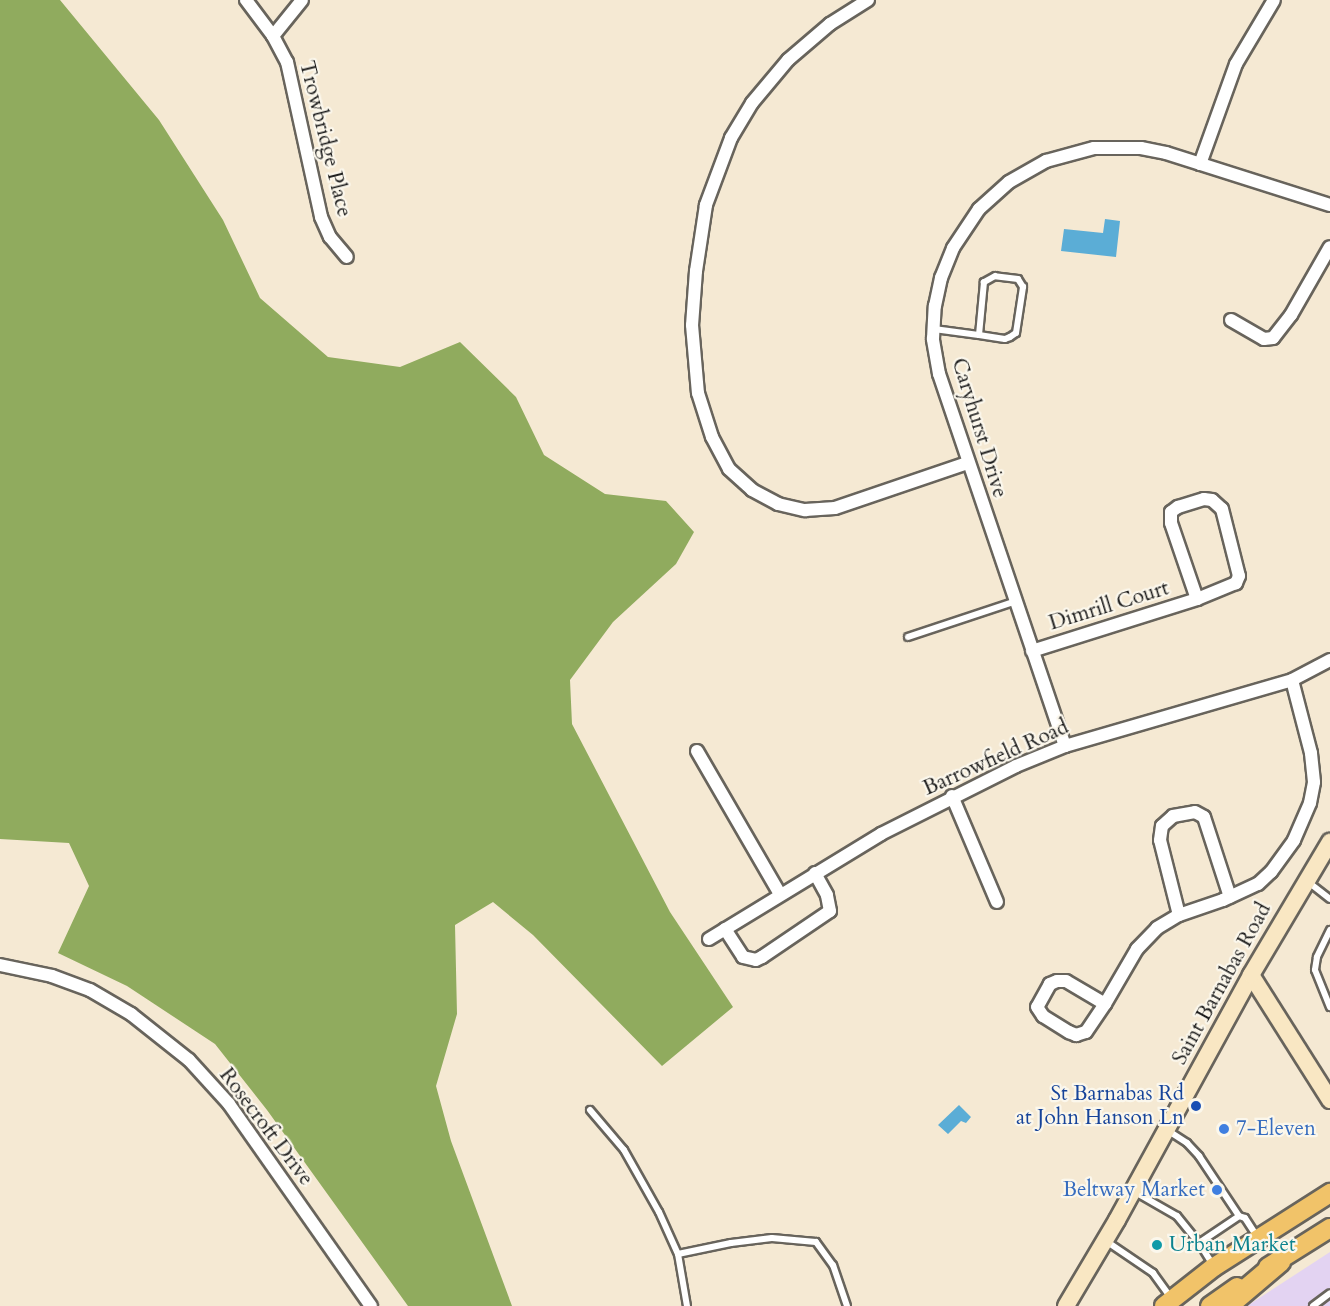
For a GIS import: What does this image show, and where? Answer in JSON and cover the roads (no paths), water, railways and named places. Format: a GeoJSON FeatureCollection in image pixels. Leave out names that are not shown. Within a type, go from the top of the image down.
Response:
{"type":"FeatureCollection","features":[{"type":"Feature","properties":{"kind":"highway"},"geometry":{"type":"LineString","coordinates":[[1226,1306],[1279,1261]]}},
{"type":"Feature","properties":{"kind":"main road","name":"Saint Barnabas Road"},"geometry":{"type":"LineString","coordinates":[[1071,1305],[1251,975],[1330,842]]}},
{"type":"Feature","properties":{"kind":"main road"},"geometry":{"type":"LineString","coordinates":[[1251,975],[1330,1100]]}},
{"type":"Feature","properties":{"kind":"main road"},"geometry":{"type":"LineString","coordinates":[[1168,1303],[1214,1267],[1330,1193]]}},
{"type":"Feature","properties":{"kind":"main road"},"geometry":{"type":"LineString","coordinates":[[1210,1306],[1330,1228]]}},
{"type":"Feature","properties":{"kind":"street","name":"Trowbridge Place"},"geometry":{"type":"LineString","coordinates":[[246,0],[273,36],[290,73],[321,217],[330,237],[347,257]]}},
{"type":"Feature","properties":{"kind":"street"},"geometry":{"type":"LineString","coordinates":[[273,36],[302,0]]}},
{"type":"Feature","properties":{"kind":"street"},"geometry":{"type":"LineString","coordinates":[[868,0],[830,24],[788,60],[752,103],[731,138],[706,205],[696,272],[692,325],[698,393],[712,437],[729,469],[752,490],[778,504],[805,510],[835,508],[967,463]]}},
{"type":"Feature","properties":{"kind":"street"},"geometry":{"type":"LineString","coordinates":[[1200,164],[1236,64],[1274,0]]}},
{"type":"Feature","properties":{"kind":"street","name":"Caryhurst Drive"},"geometry":{"type":"LineString","coordinates":[[1065,746],[967,463],[939,374],[933,329],[938,290],[952,248],[986,201],[1023,172],[1046,160],[1067,154],[1111,147],[1158,151],[1330,205]]}},
{"type":"Feature","properties":{"kind":"street"},"geometry":{"type":"LineString","coordinates":[[1231,320],[1264,339],[1273,338],[1291,315],[1330,247]]}},
{"type":"Feature","properties":{"kind":"street","name":"Dimrill Court"},"geometry":{"type":"LineString","coordinates":[[1032,651],[1197,599],[1236,583],[1239,576],[1222,509],[1212,500],[1204,499],[1178,507],[1171,512],[1171,523],[1197,599]]}},
{"type":"Feature","properties":{"kind":"street","name":"Barrowfield Road"},"geometry":{"type":"LineString","coordinates":[[709,939],[815,873],[952,796],[1065,746],[1292,680],[1330,660]]}},
{"type":"Feature","properties":{"kind":"street","name":"Barrowfield Road"},"geometry":{"type":"LineString","coordinates":[[1310,672],[1330,669]]}},
{"type":"Feature","properties":{"kind":"street"},"geometry":{"type":"LineString","coordinates":[[1105,1004],[1066,981],[1057,981],[1050,984],[1037,1006],[1042,1016],[1076,1035],[1090,1028],[1105,1004],[1142,944],[1157,928],[1179,915],[1230,897],[1258,884],[1271,872],[1294,840],[1313,792],[1311,753],[1292,680]]}},
{"type":"Feature","properties":{"kind":"street"},"geometry":{"type":"LineString","coordinates":[[697,751],[780,894]]}},
{"type":"Feature","properties":{"kind":"street"},"geometry":{"type":"LineString","coordinates":[[952,796],[997,902]]}},
{"type":"Feature","properties":{"kind":"street"},"geometry":{"type":"LineString","coordinates":[[1179,915],[1160,840],[1162,826],[1173,816],[1195,812],[1204,817],[1230,897]]}},
{"type":"Feature","properties":{"kind":"street"},"geometry":{"type":"LineString","coordinates":[[725,929],[743,957],[756,960],[762,957],[830,911],[827,895],[815,873]]}},
{"type":"Feature","properties":{"kind":"street","name":"Rosecroft Drive"},"geometry":{"type":"LineString","coordinates":[[0,965],[44,974],[90,990],[131,1014],[189,1060],[229,1104],[371,1306]]}},
{"type":"Feature","properties":{"kind":"lane"},"geometry":{"type":"LineString","coordinates":[[933,329],[1005,339],[1016,333],[1023,287],[1018,279],[995,276],[984,282],[979,335]]}},
{"type":"Feature","properties":{"kind":"lane"},"geometry":{"type":"LineString","coordinates":[[908,637],[1016,601]]}},
{"type":"Feature","properties":{"kind":"lane"},"geometry":{"type":"LineString","coordinates":[[1307,881],[1330,899]]}},
{"type":"Feature","properties":{"kind":"lane"},"geometry":{"type":"LineString","coordinates":[[1330,930],[1317,957],[1315,970],[1330,1007]]}},
{"type":"Feature","properties":{"kind":"lane"},"geometry":{"type":"LineString","coordinates":[[590,1110],[624,1150],[659,1212],[678,1254],[687,1306]]}},
{"type":"Feature","properties":{"kind":"lane"},"geometry":{"type":"LineString","coordinates":[[1167,1130],[1188,1143],[1199,1156],[1239,1216],[1245,1218],[1258,1239]]}},
{"type":"Feature","properties":{"kind":"lane"},"geometry":{"type":"LineString","coordinates":[[1133,1191],[1177,1216],[1199,1243],[1214,1267]]}},
{"type":"Feature","properties":{"kind":"lane"},"geometry":{"type":"LineString","coordinates":[[1199,1243],[1239,1216]]}},
{"type":"Feature","properties":{"kind":"lane"},"geometry":{"type":"LineString","coordinates":[[678,1254],[731,1243],[772,1238],[816,1242],[833,1265],[847,1306]]}},
{"type":"Feature","properties":{"kind":"lane"},"geometry":{"type":"LineString","coordinates":[[1106,1241],[1153,1274],[1168,1303]]}},
{"type":"Feature","properties":{"kind":"lane"},"geometry":{"type":"LineString","coordinates":[[1313,1306],[1330,1293]]}},
{"type":"Feature","properties":{"kind":"water"},"geometry":{"type":"Polygon","coordinates":[[[1105,219],[1120,221],[1116,257],[1061,251],[1064,229],[1103,233],[1105,219]]]}},
{"type":"Feature","properties":{"kind":"water"},"geometry":{"type":"Polygon","coordinates":[[[959,1105],[971,1117],[966,1123],[961,1121],[948,1134],[938,1125],[959,1105]]]}},
{"type":"Feature","properties":{"kind":"place","name":"St Barnabas Rd at John Hanson Ln"},"geometry":{"type":"Point","coordinates":[1196,1106]}},
{"type":"Feature","properties":{"kind":"place","name":"7-Eleven"},"geometry":{"type":"Point","coordinates":[1224,1129]}},
{"type":"Feature","properties":{"kind":"place","name":"Beltway Market"},"geometry":{"type":"Point","coordinates":[1217,1190]}},
{"type":"Feature","properties":{"kind":"place","name":"Urban Market"},"geometry":{"type":"Point","coordinates":[1157,1245]}}]}
